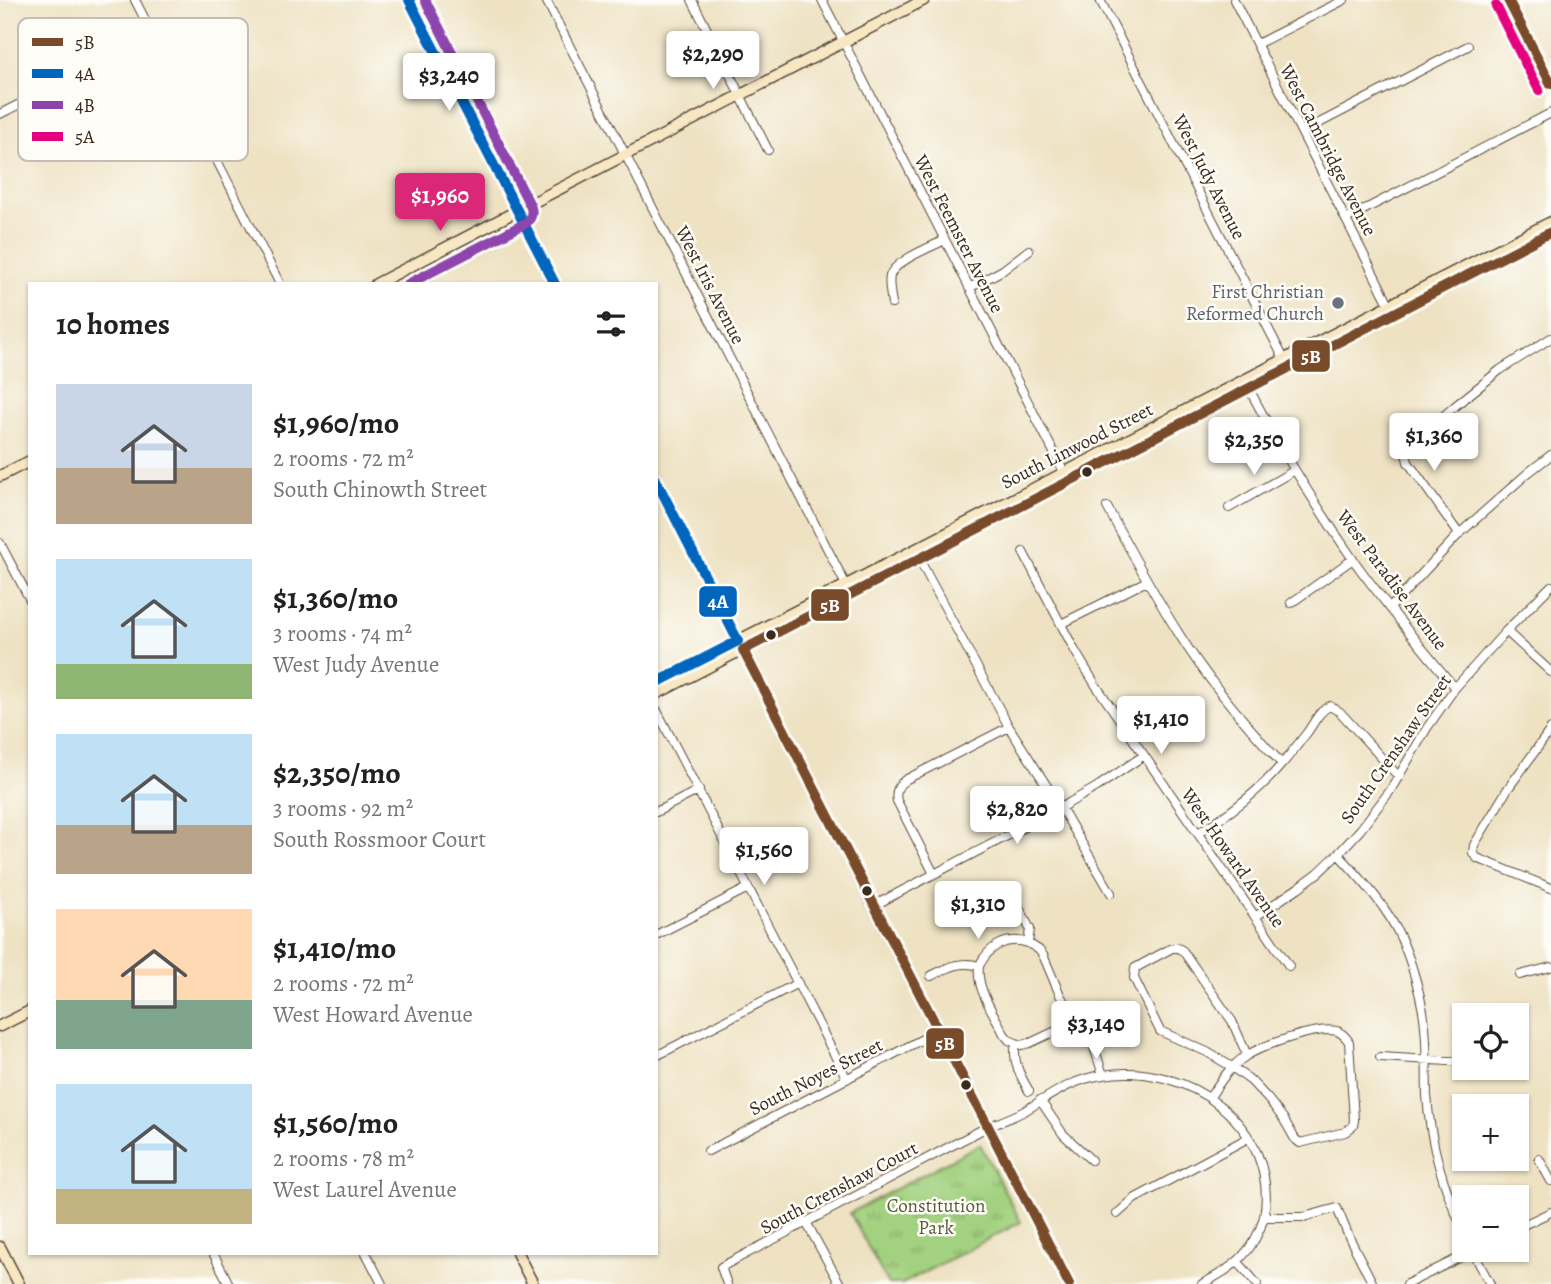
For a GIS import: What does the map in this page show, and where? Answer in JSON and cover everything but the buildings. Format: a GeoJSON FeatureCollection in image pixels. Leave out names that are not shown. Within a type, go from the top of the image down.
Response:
{"type":"FeatureCollection","features":[{"type":"Feature","properties":{"kind":"street"},"geometry":{"type":"LineString","coordinates":[[135,0],[144,18]]}},
{"type":"Feature","properties":{"kind":"street"},"geometry":{"type":"LineString","coordinates":[[409,0],[554,282]]}},
{"type":"Feature","properties":{"kind":"street","name":"West Iris Avenue"},"geometry":{"type":"LineString","coordinates":[[546,0],[846,585]]}},
{"type":"Feature","properties":{"kind":"street"},"geometry":{"type":"LineString","coordinates":[[692,0],[768,150]]}},
{"type":"Feature","properties":{"kind":"street","name":"West Feemster Avenue"},"geometry":{"type":"LineString","coordinates":[[822,0],[1066,477]]}},
{"type":"Feature","properties":{"kind":"street"},"geometry":{"type":"LineString","coordinates":[[380,282],[924,0]]}},
{"type":"Feature","properties":{"kind":"street","name":"West Judy Avenue"},"geometry":{"type":"LineString","coordinates":[[1100,0],[1286,364]]}},
{"type":"Feature","properties":{"kind":"street","name":"West Cambridge Avenue"},"geometry":{"type":"LineString","coordinates":[[1234,0],[1392,310]]}},
{"type":"Feature","properties":{"kind":"street"},"geometry":{"type":"LineString","coordinates":[[1257,44],[1344,0]]}},
{"type":"Feature","properties":{"kind":"street"},"geometry":{"type":"LineString","coordinates":[[1508,0],[1551,84]]}},
{"type":"Feature","properties":{"kind":"street"},"geometry":{"type":"LineString","coordinates":[[1302,132],[1468,46]]}},
{"type":"Feature","properties":{"kind":"street"},"geometry":{"type":"LineString","coordinates":[[0,114],[18,105]]}},
{"type":"Feature","properties":{"kind":"street"},"geometry":{"type":"LineString","coordinates":[[1346,219],[1551,113]]}},
{"type":"Feature","properties":{"kind":"street"},"geometry":{"type":"LineString","coordinates":[[217,161],[279,282]]}},
{"type":"Feature","properties":{"kind":"street","name":"South Linwood Street"},"geometry":{"type":"LineString","coordinates":[[1392,310],[1551,222]]}},
{"type":"Feature","properties":{"kind":"street","name":"South Linwood Street"},"geometry":{"type":"LineString","coordinates":[[658,693],[846,585],[1551,232]]}},
{"type":"Feature","properties":{"kind":"street"},"geometry":{"type":"LineString","coordinates":[[892,304],[889,283],[891,273],[902,262],[945,240]]}},
{"type":"Feature","properties":{"kind":"street"},"geometry":{"type":"LineString","coordinates":[[969,288],[1003,270],[1029,250]]}},
{"type":"Feature","properties":{"kind":"street"},"geometry":{"type":"LineString","coordinates":[[1459,534],[1408,462],[1406,452],[1455,406],[1500,370],[1551,338]]}},
{"type":"Feature","properties":{"kind":"street","name":"West Paradise Avenue"},"geometry":{"type":"LineString","coordinates":[[1247,384],[1295,470],[1353,559],[1455,688]]}},
{"type":"Feature","properties":{"kind":"street"},"geometry":{"type":"LineString","coordinates":[[1397,428],[1412,444]]}},
{"type":"Feature","properties":{"kind":"street"},"geometry":{"type":"LineString","coordinates":[[1390,608],[1459,534],[1551,455]]}},
{"type":"Feature","properties":{"kind":"street"},"geometry":{"type":"LineString","coordinates":[[0,476],[28,462]]}},
{"type":"Feature","properties":{"kind":"street"},"geometry":{"type":"LineString","coordinates":[[1229,508],[1295,470]]}},
{"type":"Feature","properties":{"kind":"street","name":"South Linwood Street"},"geometry":{"type":"LineString","coordinates":[[658,682],[860,590],[1066,477]]}},
{"type":"Feature","properties":{"kind":"street"},"geometry":{"type":"LineString","coordinates":[[658,484],[1069,1284]]}},
{"type":"Feature","properties":{"kind":"street"},"geometry":{"type":"LineString","coordinates":[[1107,508],[1180,636],[1218,690],[1282,764]]}},
{"type":"Feature","properties":{"kind":"street"},"geometry":{"type":"LineString","coordinates":[[0,543],[28,596]]}},
{"type":"Feature","properties":{"kind":"street","name":"West Howard Avenue"},"geometry":{"type":"LineString","coordinates":[[1023,552],[1095,684],[1289,966]]}},
{"type":"Feature","properties":{"kind":"street"},"geometry":{"type":"LineString","coordinates":[[919,559],[1009,727],[1111,893]]}},
{"type":"Feature","properties":{"kind":"street"},"geometry":{"type":"LineString","coordinates":[[1291,603],[1353,559]]}},
{"type":"Feature","properties":{"kind":"street"},"geometry":{"type":"LineString","coordinates":[[1061,624],[1147,581]]}},
{"type":"Feature","properties":{"kind":"street"},"geometry":{"type":"LineString","coordinates":[[846,585],[853,590],[860,590]]}},
{"type":"Feature","properties":{"kind":"street","name":"South Crenshaw Street"},"geometry":{"type":"LineString","coordinates":[[1255,917],[1298,888],[1338,855],[1372,816],[1455,688],[1551,586]]}},
{"type":"Feature","properties":{"kind":"street"},"geometry":{"type":"LineString","coordinates":[[1506,631],[1551,672]]}},
{"type":"Feature","properties":{"kind":"street"},"geometry":{"type":"LineString","coordinates":[[1198,833],[1232,811],[1260,788],[1308,732],[1322,709],[1330,706],[1340,712],[1399,777]]}},
{"type":"Feature","properties":{"kind":"street"},"geometry":{"type":"LineString","coordinates":[[658,713],[847,1079]]}},
{"type":"Feature","properties":{"kind":"street"},"geometry":{"type":"LineString","coordinates":[[934,874],[897,801],[897,788],[905,780],[1009,727]]}},
{"type":"Feature","properties":{"kind":"street"},"geometry":{"type":"LineString","coordinates":[[1551,729],[1507,790],[1474,845],[1473,853],[1477,858],[1551,888]]}},
{"type":"Feature","properties":{"kind":"street"},"geometry":{"type":"LineString","coordinates":[[873,906],[1061,808],[1143,756]]}},
{"type":"Feature","properties":{"kind":"street"},"geometry":{"type":"LineString","coordinates":[[658,811],[699,790]]}},
{"type":"Feature","properties":{"kind":"street"},"geometry":{"type":"LineString","coordinates":[[1338,855],[1385,908],[1414,974],[1423,1010],[1427,1095],[1434,1142],[1452,1204]]}},
{"type":"Feature","properties":{"kind":"street"},"geometry":{"type":"LineString","coordinates":[[658,934],[748,888]]}},
{"type":"Feature","properties":{"kind":"street"},"geometry":{"type":"LineString","coordinates":[[1011,891],[1030,929],[1028,943]]}},
{"type":"Feature","properties":{"kind":"street"},"geometry":{"type":"LineString","coordinates":[[1077,1021],[1030,1043],[1022,1045],[1009,1040],[981,989],[979,980],[979,966],[990,949],[1001,943],[1019,940],[1039,950],[1060,995],[1087,1033],[1103,1074]]}},
{"type":"Feature","properties":{"kind":"street"},"geometry":{"type":"LineString","coordinates":[[1210,1097],[1227,1072],[1232,1067],[1247,1055],[1304,1033],[1321,1030],[1337,1031],[1345,1035],[1349,1042],[1353,1126],[1345,1132],[1300,1143],[1268,1099],[1251,1081],[1232,1067],[1207,1052],[1160,1031],[1134,978],[1135,968],[1172,948],[1183,951],[1232,1021],[1247,1055]]}},
{"type":"Feature","properties":{"kind":"street"},"geometry":{"type":"LineString","coordinates":[[931,975],[964,963],[979,966]]}},
{"type":"Feature","properties":{"kind":"street"},"geometry":{"type":"LineString","coordinates":[[1520,975],[1551,968]]}},
{"type":"Feature","properties":{"kind":"street"},"geometry":{"type":"LineString","coordinates":[[658,1055],[798,983]]}},
{"type":"Feature","properties":{"kind":"street"},"geometry":{"type":"LineString","coordinates":[[0,1026],[28,1012]]}},
{"type":"Feature","properties":{"kind":"street","name":"South Noyes Street"},"geometry":{"type":"LineString","coordinates":[[708,1151],[938,1031]]}},
{"type":"Feature","properties":{"kind":"street"},"geometry":{"type":"LineString","coordinates":[[1016,1043],[1014,1058],[1029,1090]]}},
{"type":"Feature","properties":{"kind":"street"},"geometry":{"type":"LineString","coordinates":[[1380,1057],[1452,1061]]}},
{"type":"Feature","properties":{"kind":"street"},"geometry":{"type":"LineString","coordinates":[[987,1127],[1026,1111],[1070,1084],[1103,1074],[1133,1072],[1165,1077],[1210,1097],[1233,1117],[1261,1160],[1266,1205],[1261,1228],[1249,1249],[1238,1262],[1202,1284]]}},
{"type":"Feature","properties":{"kind":"street"},"geometry":{"type":"LineString","coordinates":[[1040,1100],[1063,1134],[1091,1160]]}},
{"type":"Feature","properties":{"kind":"street","name":"South Crenshaw Court"},"geometry":{"type":"LineString","coordinates":[[727,1284],[721,1267],[987,1127]]}},
{"type":"Feature","properties":{"kind":"street"},"geometry":{"type":"LineString","coordinates":[[1117,1213],[1134,1199],[1248,1138]]}},
{"type":"Feature","properties":{"kind":"street"},"geometry":{"type":"LineString","coordinates":[[1539,1159],[1551,1181]]}},
{"type":"Feature","properties":{"kind":"street"},"geometry":{"type":"LineString","coordinates":[[1264,1217],[1304,1217],[1337,1208],[1373,1284]]}},
{"type":"Feature","properties":{"kind":"street"},"geometry":{"type":"LineString","coordinates":[[1529,1222],[1551,1212]]}},
{"type":"Feature","properties":{"kind":"street"},"geometry":{"type":"LineString","coordinates":[[806,1222],[840,1284]]}},
{"type":"Feature","properties":{"kind":"street"},"geometry":{"type":"LineString","coordinates":[[0,1247],[19,1284]]}},
{"type":"Feature","properties":{"kind":"street"},"geometry":{"type":"LineString","coordinates":[[214,1255],[229,1284]]}},
{"type":"Feature","properties":{"kind":"street"},"geometry":{"type":"LineString","coordinates":[[367,1255],[382,1284]]}},
{"type":"Feature","properties":{"kind":"street"},"geometry":{"type":"LineString","coordinates":[[518,1255],[533,1284]]}},
{"type":"Feature","properties":{"kind":"street"},"geometry":{"type":"LineString","coordinates":[[1407,1284],[1452,1261]]}},
{"type":"Feature","properties":{"kind":"street"},"geometry":{"type":"LineString","coordinates":[[1238,1262],[1257,1284]]}},
{"type":"Feature","properties":{"kind":"street"},"geometry":{"type":"LineString","coordinates":[[1479,1262],[1490,1284]]}},
{"type":"Feature","properties":{"kind":"green space","name":"Constitution Park"},"geometry":{"type":"Polygon","coordinates":[[[980,1144],[1021,1222],[902,1284],[888,1284],[850,1213],[980,1144]]]}},
{"type":"Feature","properties":{"kind":"transit line","name":"4A"},"geometry":{"type":"LineString","coordinates":[[409,0],[554,282]]}},
{"type":"Feature","properties":{"kind":"transit line","name":"4B"},"geometry":{"type":"LineString","coordinates":[[412,282],[526,223],[532,212],[425,0]]}},
{"type":"Feature","properties":{"kind":"transit line","name":"5B"},"geometry":{"type":"LineString","coordinates":[[1508,0],[1551,84]]}},
{"type":"Feature","properties":{"kind":"transit line","name":"5A"},"geometry":{"type":"LineString","coordinates":[[1496,6],[1539,90]]}},
{"type":"Feature","properties":{"kind":"transit line","name":"5B"},"geometry":{"type":"LineString","coordinates":[[1069,1284],[743,650],[1551,232]]}},
{"type":"Feature","properties":{"kind":"transit line","name":"4A"},"geometry":{"type":"LineString","coordinates":[[658,484],[738,641],[658,682]]}},
{"type":"Feature","properties":{"kind":"place","name":"First Christian Reformed Church"},"geometry":{"type":"Point","coordinates":[1338,303]}}]}
